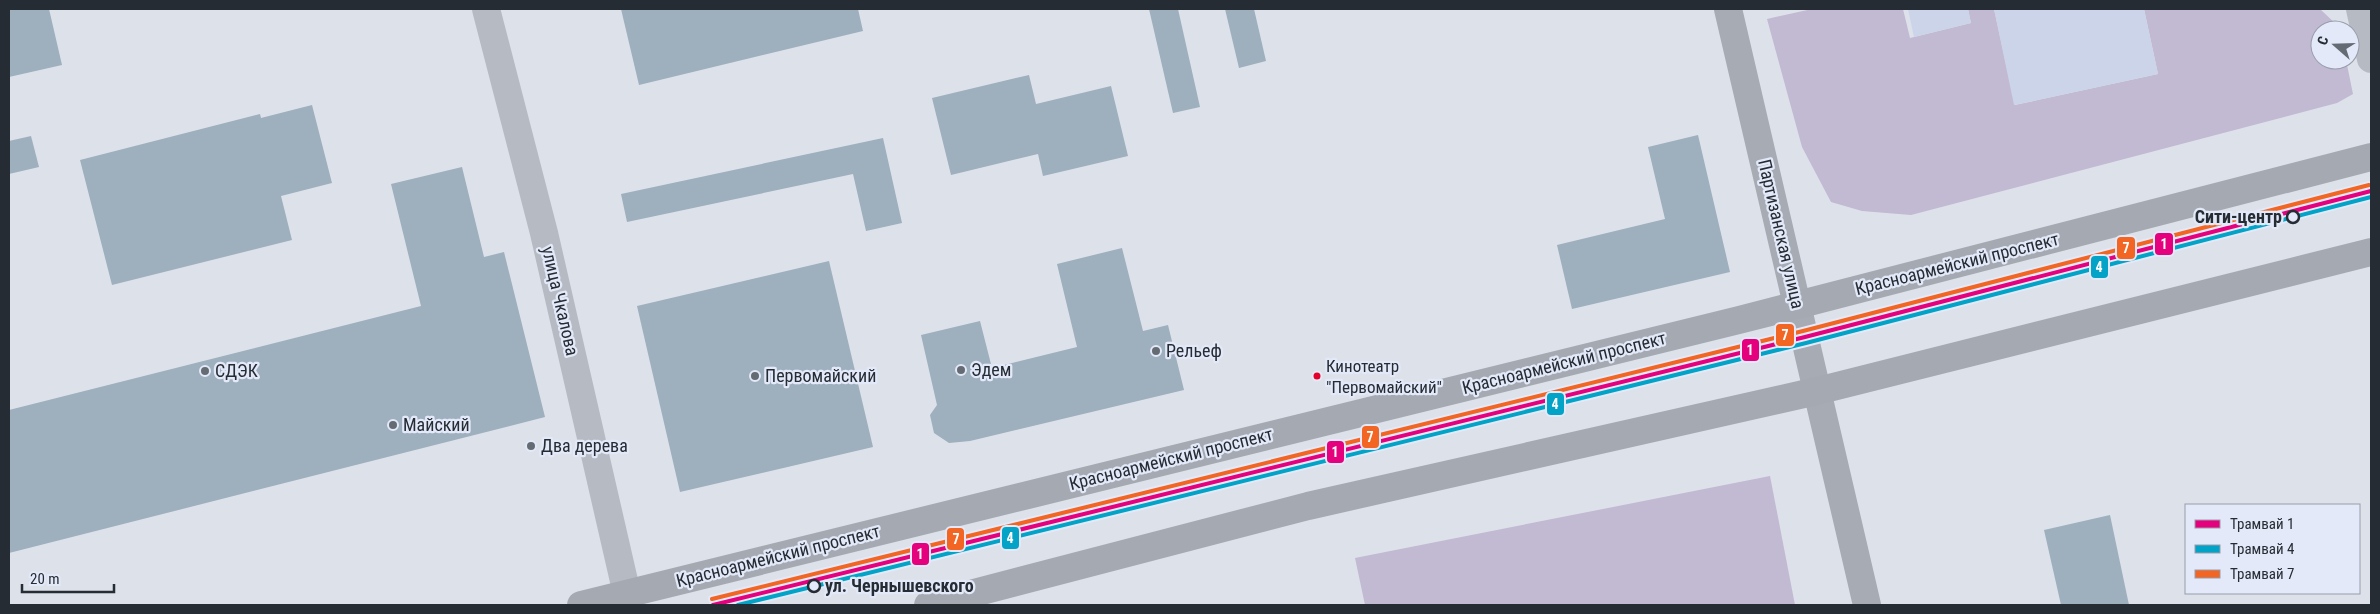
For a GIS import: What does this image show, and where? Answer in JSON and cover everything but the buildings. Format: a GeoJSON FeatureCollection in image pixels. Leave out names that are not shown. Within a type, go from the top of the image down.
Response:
{"type":"FeatureCollection","features":[{"type":"Feature","properties":{"kind":"main road","name":"Партизанская улица"},"geometry":{"type":"LineString","coordinates":[[1728,9],[1867,605]]}},
{"type":"Feature","properties":{"kind":"main road","name":"Красноармейский проспект"},"geometry":{"type":"LineString","coordinates":[[581,605],[1798,305],[2371,157]]}},
{"type":"Feature","properties":{"kind":"main road"},"geometry":{"type":"LineString","coordinates":[[928,605],[1308,506],[1817,390],[2371,252]]}},
{"type":"Feature","properties":{"kind":"street","name":"улица Чкалова"},"geometry":{"type":"LineString","coordinates":[[486,9],[544,233],[627,594]]}},
{"type":"Feature","properties":{"kind":"street"},"geometry":{"type":"LineString","coordinates":[[2360,9],[2371,59]]}},
{"type":"Feature","properties":{"kind":"shaded area"},"geometry":{"type":"Polygon","coordinates":[[[1812,9],[1903,9],[1910,38],[1971,23],[1968,9],[1994,9],[2015,105],[2158,74],[2144,9],[2320,9],[2332,20],[2310,20],[2310,70],[2348,70],[2353,94],[2337,103],[1911,215],[1862,211],[1831,202],[1802,147],[1767,19],[1812,9]]]}},
{"type":"Feature","properties":{"kind":"shaded area"},"geometry":{"type":"Polygon","coordinates":[[[1908,9],[1968,9],[1971,23],[1914,37],[1908,9]]]}},
{"type":"Feature","properties":{"kind":"shaded area"},"geometry":{"type":"Polygon","coordinates":[[[1994,9],[2144,9],[2158,74],[2014,105],[1994,9]]]}},
{"type":"Feature","properties":{"kind":"shaded area"},"geometry":{"type":"Polygon","coordinates":[[[1770,476],[1795,605],[1365,605],[1355,558],[1770,476]]]}},
{"type":"Feature","properties":{"kind":"tram line","name":"7"},"geometry":{"type":"LineString","coordinates":[[712,599],[1803,331],[2369,185]]}},
{"type":"Feature","properties":{"kind":"tram line","name":"1"},"geometry":{"type":"LineString","coordinates":[[713,605],[1805,337],[2371,191]]}},
{"type":"Feature","properties":{"kind":"tram line","name":"4"},"geometry":{"type":"LineString","coordinates":[[738,605],[1806,343],[2371,197]]}},
{"type":"Feature","properties":{"kind":"place","name":"Сити-центр"},"geometry":{"type":"Point","coordinates":[2293,217]}},
{"type":"Feature","properties":{"kind":"place","name":"Рельеф"},"geometry":{"type":"Point","coordinates":[1156,351]}},
{"type":"Feature","properties":{"kind":"place","name":"Эдем"},"geometry":{"type":"Point","coordinates":[961,370]}},
{"type":"Feature","properties":{"kind":"place","name":"СДЭК"},"geometry":{"type":"Point","coordinates":[205,371]}},
{"type":"Feature","properties":{"kind":"place","name":"Первомайский"},"geometry":{"type":"Point","coordinates":[755,376]}},
{"type":"Feature","properties":{"kind":"place","name":"Кинотеатр \"Первомайский\""},"geometry":{"type":"Point","coordinates":[1317,376]}},
{"type":"Feature","properties":{"kind":"place","name":"Майский"},"geometry":{"type":"Point","coordinates":[393,425]}},
{"type":"Feature","properties":{"kind":"place","name":"Два дерева"},"geometry":{"type":"Point","coordinates":[531,446]}},
{"type":"Feature","properties":{"kind":"place","name":"ул. Чернышевского"},"geometry":{"type":"Point","coordinates":[814,586]}}]}
